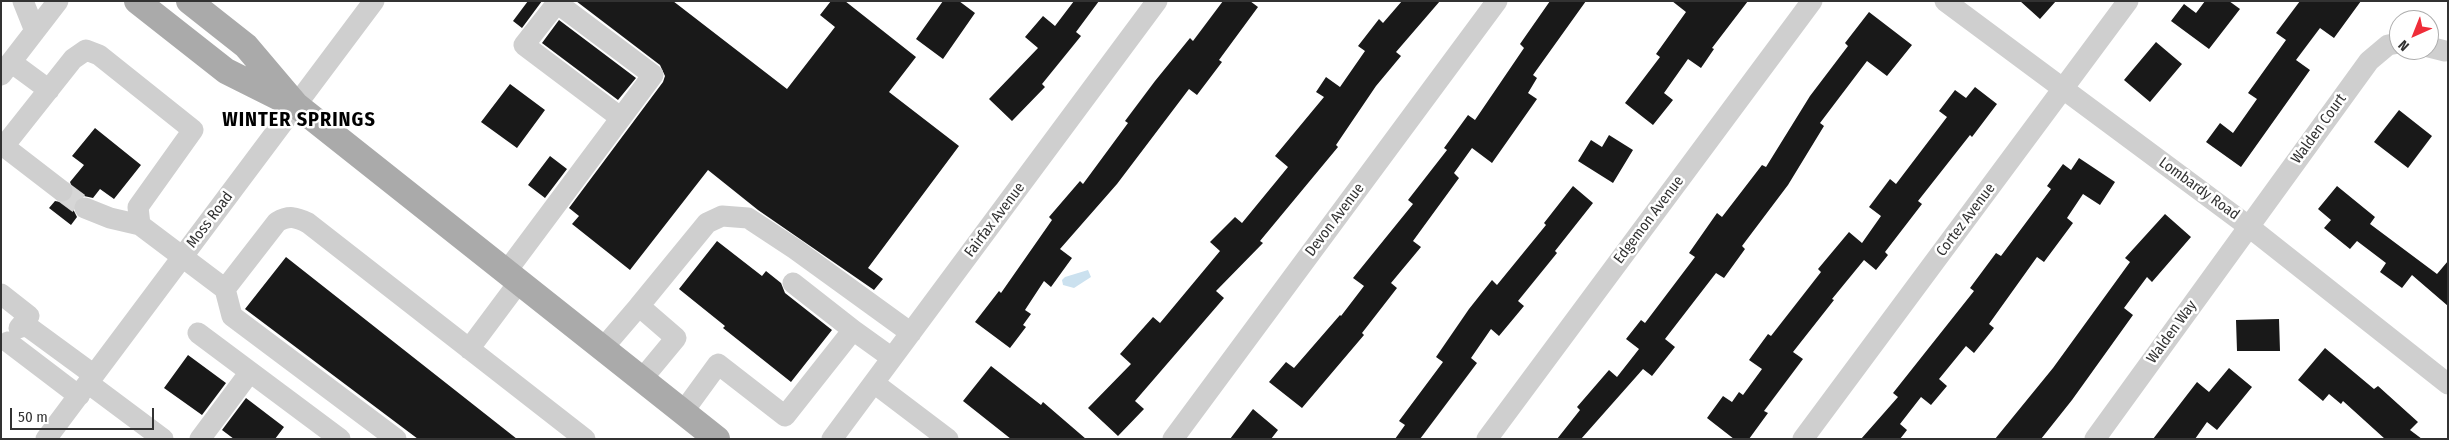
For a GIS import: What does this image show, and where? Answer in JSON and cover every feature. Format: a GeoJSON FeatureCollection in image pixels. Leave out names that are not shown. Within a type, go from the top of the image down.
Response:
{"type":"FeatureCollection","features":[{"type":"Feature","properties":{"kind":"main road"},"geometry":{"type":"LineString","coordinates":[[137,1],[226,71],[296,106],[717,439]]}},
{"type":"Feature","properties":{"kind":"main road"},"geometry":{"type":"LineString","coordinates":[[189,1],[246,46],[296,106]]}},
{"type":"Feature","properties":{"kind":"street"},"geometry":{"type":"LineString","coordinates":[[23,1],[35,31]]}},
{"type":"Feature","properties":{"kind":"street","name":"Moss Road"},"geometry":{"type":"LineString","coordinates":[[46,439],[374,1]]}},
{"type":"Feature","properties":{"kind":"street","name":"Fairfax Avenue"},"geometry":{"type":"LineString","coordinates":[[832,439],[1157,1]]}},
{"type":"Feature","properties":{"kind":"street","name":"Devon Avenue"},"geometry":{"type":"LineString","coordinates":[[1172,439],[1497,1]]}},
{"type":"Feature","properties":{"kind":"street","name":"Edgemon Avenue"},"geometry":{"type":"LineString","coordinates":[[1487,439],[1812,1]]}},
{"type":"Feature","properties":{"kind":"street","name":"Lombardy Road"},"geometry":{"type":"LineString","coordinates":[[1945,1],[2248,226],[2448,384]]}},
{"type":"Feature","properties":{"kind":"street","name":"Cortez Avenue"},"geometry":{"type":"LineString","coordinates":[[1803,439],[2128,1]]}},
{"type":"Feature","properties":{"kind":"street"},"geometry":{"type":"LineString","coordinates":[[49,90],[6,68],[35,31],[52,3]]}},
{"type":"Feature","properties":{"kind":"street"},"geometry":{"type":"LineString","coordinates":[[470,349],[513,277],[622,118],[654,75],[557,3],[524,44],[622,118]]}},
{"type":"Feature","properties":{"kind":"street","name":"Walden Court"},"geometry":{"type":"LineString","coordinates":[[2248,226],[2369,61],[2389,46]]}},
{"type":"Feature","properties":{"kind":"street"},"geometry":{"type":"LineString","coordinates":[[62,191],[3,145],[73,59],[86,50],[99,54],[193,130],[138,207],[140,225]]}},
{"type":"Feature","properties":{"kind":"street"},"geometry":{"type":"LineString","coordinates":[[85,208],[110,218],[140,225],[225,289],[232,316],[396,439]]}},
{"type":"Feature","properties":{"kind":"street"},"geometry":{"type":"LineString","coordinates":[[225,289],[277,222],[286,217],[295,216],[308,223],[585,439]]}},
{"type":"Feature","properties":{"kind":"street"},"geometry":{"type":"LineString","coordinates":[[603,348],[707,223],[722,216],[748,218],[795,249],[911,333]]}},
{"type":"Feature","properties":{"kind":"street","name":"Walden Way"},"geometry":{"type":"LineString","coordinates":[[2095,439],[2248,226]]}},
{"type":"Feature","properties":{"kind":"street"},"geometry":{"type":"LineString","coordinates":[[793,283],[892,358]]}},
{"type":"Feature","properties":{"kind":"street"},"geometry":{"type":"LineString","coordinates":[[1,294],[29,316],[4,346],[87,385]]}},
{"type":"Feature","properties":{"kind":"street"},"geometry":{"type":"LineString","coordinates":[[638,306],[676,338],[642,379]]}},
{"type":"Feature","properties":{"kind":"street"},"geometry":{"type":"LineString","coordinates":[[23,323],[87,385],[163,439]]}},
{"type":"Feature","properties":{"kind":"street"},"geometry":{"type":"LineString","coordinates":[[683,412],[718,364],[786,416],[853,330]]}},
{"type":"Feature","properties":{"kind":"street"},"geometry":{"type":"LineString","coordinates":[[198,333],[340,439]]}},
{"type":"Feature","properties":{"kind":"street"},"geometry":{"type":"LineString","coordinates":[[200,439],[250,372]]}},
{"type":"Feature","properties":{"kind":"street"},"geometry":{"type":"LineString","coordinates":[[874,383],[948,439]]}},
{"type":"Feature","properties":{"kind":"water"},"geometry":{"type":"Polygon","coordinates":[[[1088,270],[1091,277],[1074,288],[1063,285],[1062,280],[1065,277],[1088,270]]]}},
{"type":"Feature","properties":{"kind":"building"},"geometry":{"type":"Polygon","coordinates":[[[528,1],[542,1],[522,28],[513,21],[528,1]]]}},
{"type":"Feature","properties":{"kind":"building"},"geometry":{"type":"Polygon","coordinates":[[[576,1],[673,1],[787,89],[835,27],[820,15],[831,1],[845,1],[916,57],[889,92],[959,146],[868,268],[883,279],[874,290],[758,210],[708,170],[630,270],[572,224],[579,216],[569,208],[663,82],[665,76],[660,65],[576,1]]]}},
{"type":"Feature","properties":{"kind":"building"},"geometry":{"type":"Polygon","coordinates":[[[943,1],[959,1],[975,13],[943,59],[916,39],[943,1]]]}},
{"type":"Feature","properties":{"kind":"building"},"geometry":{"type":"Polygon","coordinates":[[[1074,1],[1099,1],[1076,32],[1081,36],[1042,84],[1045,87],[1012,121],[989,99],[1038,48],[1025,37],[1043,16],[1055,26],[1074,1]]]}},
{"type":"Feature","properties":{"kind":"building"},"geometry":{"type":"Polygon","coordinates":[[[1223,1],[1250,1],[1258,7],[1219,60],[1222,62],[1197,95],[1189,89],[1117,184],[1060,249],[1072,258],[1051,287],[1044,281],[1025,310],[1031,314],[1023,325],[1026,327],[1010,348],[975,322],[999,291],[1001,293],[1052,220],[1049,217],[1080,181],[1083,184],[1128,123],[1125,121],[1155,81],[1190,38],[1193,41],[1223,1]]]}},
{"type":"Feature","properties":{"kind":"building"},"geometry":{"type":"Polygon","coordinates":[[[1402,1],[1440,1],[1396,52],[1401,56],[1376,86],[1336,145],[1338,147],[1260,241],[1263,243],[1216,291],[1224,298],[1135,401],[1144,409],[1118,436],[1088,408],[1131,364],[1120,354],[1153,317],[1160,323],[1220,251],[1210,242],[1235,217],[1242,223],[1288,167],[1275,156],[1324,97],[1316,92],[1326,77],[1340,87],[1365,51],[1358,46],[1379,19],[1383,23],[1402,1]]]}},
{"type":"Feature","properties":{"kind":"building"},"geometry":{"type":"Polygon","coordinates":[[[1550,1],[1586,1],[1533,75],[1537,78],[1528,93],[1537,99],[1492,163],[1472,148],[1454,173],[1459,178],[1413,241],[1421,247],[1391,283],[1397,288],[1362,333],[1364,335],[1302,408],[1269,382],[1286,362],[1294,368],[1341,316],[1364,286],[1353,278],[1413,204],[1408,200],[1447,150],[1444,148],[1468,115],[1475,120],[1524,48],[1520,44],[1550,1]]]}},
{"type":"Feature","properties":{"kind":"building"},"geometry":{"type":"Polygon","coordinates":[[[1672,1],[1748,1],[1712,48],[1714,49],[1701,68],[1688,59],[1664,93],[1673,100],[1653,125],[1625,103],[1660,57],[1656,54],[1686,12],[1672,1]]]}},
{"type":"Feature","properties":{"kind":"building"},"geometry":{"type":"Polygon","coordinates":[[[2020,1],[2056,1],[2040,19],[2020,1]]]}},
{"type":"Feature","properties":{"kind":"building"},"geometry":{"type":"Polygon","coordinates":[[[2205,1],[2229,1],[2240,9],[2209,49],[2171,21],[2184,4],[2196,13],[2205,1]]]}},
{"type":"Feature","properties":{"kind":"building"},"geometry":{"type":"Polygon","coordinates":[[[2300,1],[2361,1],[2334,38],[2320,28],[2296,60],[2310,70],[2241,167],[2206,142],[2220,123],[2233,133],[2257,99],[2248,93],[2286,40],[2276,33],[2300,1]]]}},
{"type":"Feature","properties":{"kind":"building"},"geometry":{"type":"Polygon","coordinates":[[[1869,12],[1912,45],[1887,76],[1867,61],[1820,123],[1824,126],[1788,185],[1742,246],[1745,249],[1724,278],[1716,273],[1665,339],[1675,347],[1652,376],[1643,369],[1581,439],[1557,439],[1580,410],[1577,407],[1609,370],[1617,377],[1639,349],[1626,339],[1641,320],[1645,323],[1695,257],[1689,253],[1717,213],[1722,217],[1762,165],[1766,167],[1810,96],[1848,46],[1845,43],[1869,12]]]}},
{"type":"Feature","properties":{"kind":"building"},"geometry":{"type":"Polygon","coordinates":[[[559,20],[636,78],[618,100],[542,43],[559,20]]]}},
{"type":"Feature","properties":{"kind":"building"},"geometry":{"type":"Polygon","coordinates":[[[2156,42],[2182,64],[2150,102],[2124,80],[2156,42]]]}},
{"type":"Feature","properties":{"kind":"building"},"geometry":{"type":"Polygon","coordinates":[[[510,84],[545,110],[517,148],[481,122],[510,84]]]}},
{"type":"Feature","properties":{"kind":"building"},"geometry":{"type":"Polygon","coordinates":[[[1975,87],[1997,104],[1918,201],[1922,204],[1885,252],[1888,255],[1876,270],[1864,260],[1832,299],[1834,300],[1793,352],[1803,359],[1764,411],[1768,413],[1749,439],[1734,439],[1707,418],[1723,396],[1732,402],[1739,392],[1743,395],[1762,369],[1749,360],[1768,334],[1771,336],[1821,272],[1818,269],[1849,232],[1862,243],[1881,216],[1869,207],[1890,179],[1896,184],[1947,117],[1939,111],[1955,90],[1966,98],[1975,87]]]}},
{"type":"Feature","properties":{"kind":"building"},"geometry":{"type":"Polygon","coordinates":[[[2399,110],[2432,136],[2408,168],[2374,142],[2399,110]]]}},
{"type":"Feature","properties":{"kind":"building"},"geometry":{"type":"Polygon","coordinates":[[[95,128],[141,165],[114,199],[100,189],[93,198],[84,196],[77,199],[73,209],[77,217],[71,225],[49,208],[55,201],[66,203],[72,198],[74,192],[70,182],[84,165],[72,156],[95,128]]]}},
{"type":"Feature","properties":{"kind":"building"},"geometry":{"type":"Polygon","coordinates":[[[1609,135],[1633,150],[1613,183],[1578,161],[1591,140],[1602,147],[1609,135]]]}},
{"type":"Feature","properties":{"kind":"building"},"geometry":{"type":"Polygon","coordinates":[[[550,156],[567,169],[545,198],[528,185],[550,156]]]}},
{"type":"Feature","properties":{"kind":"building"},"geometry":{"type":"Polygon","coordinates":[[[2079,158],[2115,182],[2100,205],[2083,194],[2067,218],[2073,223],[2044,262],[2037,257],[1989,324],[1994,328],[1974,353],[1966,346],[1939,379],[1947,386],[1931,405],[1921,397],[1900,424],[1907,430],[1900,439],[1861,439],[1898,397],[1893,393],[1974,291],[1970,288],[1996,253],[2001,256],[2051,189],[2047,186],[2063,164],[2071,170],[2079,158]]]}},
{"type":"Feature","properties":{"kind":"building"},"geometry":{"type":"Polygon","coordinates":[[[1573,186],[1593,203],[1555,251],[1557,253],[1518,301],[1524,306],[1499,336],[1491,329],[1471,358],[1477,363],[1420,439],[1395,439],[1405,425],[1399,421],[1443,362],[1436,357],[1469,309],[1492,280],[1497,285],[1546,225],[1544,223],[1573,186]]]}},
{"type":"Feature","properties":{"kind":"building"},"geometry":{"type":"Polygon","coordinates":[[[2337,186],[2375,217],[2370,224],[2437,274],[2448,261],[2448,306],[2412,275],[2402,288],[2380,272],[2386,263],[2357,241],[2350,249],[2324,228],[2331,220],[2318,209],[2337,186]]]}},
{"type":"Feature","properties":{"kind":"building"},"geometry":{"type":"Polygon","coordinates":[[[2165,214],[2191,237],[2152,282],[2147,277],[2124,308],[2133,315],[2072,400],[2041,439],[1995,439],[2053,368],[2130,262],[2125,258],[2165,214]]]}},
{"type":"Feature","properties":{"kind":"building"},"geometry":{"type":"Polygon","coordinates":[[[717,241],[762,276],[766,271],[781,283],[785,293],[832,330],[791,382],[723,328],[725,326],[679,289],[717,241]]]}},
{"type":"Feature","properties":{"kind":"building"},"geometry":{"type":"Polygon","coordinates":[[[286,257],[517,439],[418,439],[245,309],[286,257]]]}},
{"type":"Feature","properties":{"kind":"building"},"geometry":{"type":"Polygon","coordinates":[[[2279,319],[2280,351],[2237,351],[2236,320],[2279,319]]]}},
{"type":"Feature","properties":{"kind":"building"},"geometry":{"type":"Polygon","coordinates":[[[2325,348],[2374,389],[2378,386],[2418,422],[2410,430],[2422,439],[2385,439],[2343,401],[2341,404],[2329,394],[2323,401],[2298,380],[2325,348]]]}},
{"type":"Feature","properties":{"kind":"building"},"geometry":{"type":"Polygon","coordinates":[[[188,355],[226,383],[202,415],[164,388],[188,355]]]}},
{"type":"Feature","properties":{"kind":"building"},"geometry":{"type":"Polygon","coordinates":[[[991,366],[1041,405],[1043,402],[1086,439],[1011,439],[963,401],[991,366]]]}},
{"type":"Feature","properties":{"kind":"building"},"geometry":{"type":"Polygon","coordinates":[[[2229,368],[2252,387],[2217,430],[2207,422],[2195,439],[2153,439],[2197,382],[2209,392],[2229,368]]]}},
{"type":"Feature","properties":{"kind":"building"},"geometry":{"type":"Polygon","coordinates":[[[246,398],[284,427],[275,439],[234,439],[222,430],[246,398]]]}},
{"type":"Feature","properties":{"kind":"building"},"geometry":{"type":"Polygon","coordinates":[[[1253,409],[1278,430],[1271,439],[1230,439],[1253,409]]]}},
{"type":"Feature","properties":{"kind":"tunnel"},"geometry":{"type":"LineString","coordinates":[[62,191],[85,208]]}},
{"type":"Feature","properties":{"kind":"district","name":"WINTER SPRINGS"},"geometry":{"type":"Point","coordinates":[299,120]}}]}
